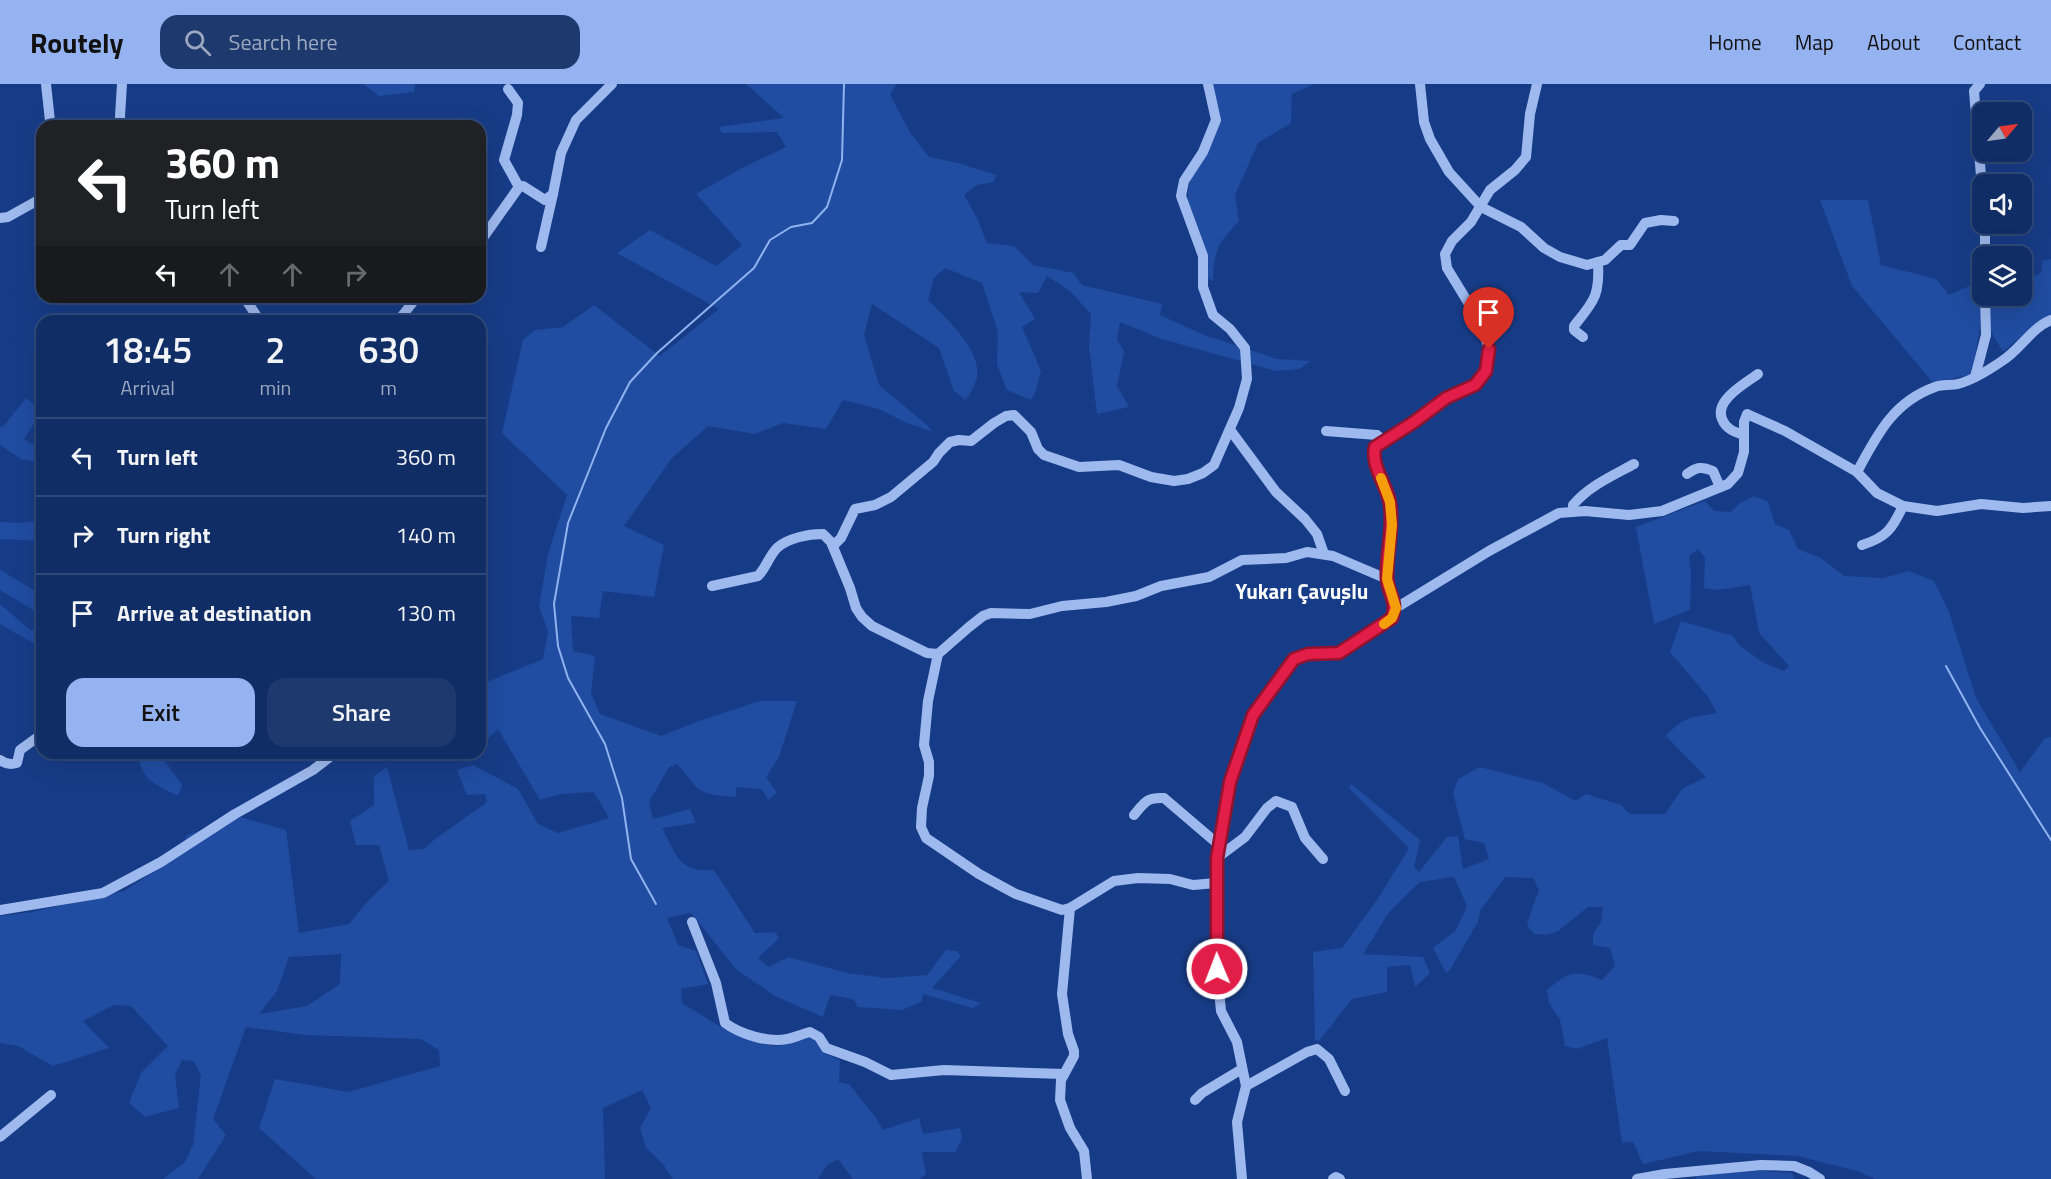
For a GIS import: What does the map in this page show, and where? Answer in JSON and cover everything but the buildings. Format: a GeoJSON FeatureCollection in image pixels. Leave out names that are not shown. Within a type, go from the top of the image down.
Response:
{"type":"FeatureCollection","features":[{"type":"Feature","properties":{"kind":"street"},"geometry":{"type":"LineString","coordinates":[[46,84],[50,120]]}},
{"type":"Feature","properties":{"kind":"street"},"geometry":{"type":"LineString","coordinates":[[120,120],[122,84]]}},
{"type":"Feature","properties":{"kind":"street"},"geometry":{"type":"LineString","coordinates":[[541,247],[561,153],[576,120],[612,84]]}},
{"type":"Feature","properties":{"kind":"street"},"geometry":{"type":"LineString","coordinates":[[833,546],[841,538],[855,509],[875,505],[891,496],[933,462],[950,442],[971,441],[1006,416],[1014,415],[1031,432],[1038,449],[1044,455],[1079,467],[1119,465],[1151,477],[1174,481],[1203,473],[1214,465],[1239,408],[1247,380],[1245,348],[1230,329],[1213,315],[1203,287],[1203,256],[1181,196],[1184,181],[1203,152],[1216,120],[1208,84]]}},
{"type":"Feature","properties":{"kind":"street"},"geometry":{"type":"LineString","coordinates":[[1420,84],[1424,122],[1430,139],[1449,172],[1481,207],[1521,227],[1544,248],[1560,257],[1587,264],[1605,260],[1621,245],[1630,245],[1645,224],[1660,220],[1674,221]]}},
{"type":"Feature","properties":{"kind":"street"},"geometry":{"type":"LineString","coordinates":[[1396,608],[1387,579],[1392,525],[1390,502],[1373,458],[1375,447],[1446,398],[1475,385],[1486,371],[1489,349],[1480,322],[1447,268],[1444,254],[1452,241],[1471,222],[1490,190],[1515,170],[1526,157],[1530,114],[1537,84]]}},
{"type":"Feature","properties":{"kind":"street"},"geometry":{"type":"LineString","coordinates":[[1980,84],[1974,91],[1981,174]]}},
{"type":"Feature","properties":{"kind":"street"},"geometry":{"type":"LineString","coordinates":[[508,89],[518,103],[504,160],[519,187]]}},
{"type":"Feature","properties":{"kind":"street"},"geometry":{"type":"LineString","coordinates":[[519,187],[523,186],[545,200],[553,194]]}},
{"type":"Feature","properties":{"kind":"street"},"geometry":{"type":"LineString","coordinates":[[486,234],[519,187]]}},
{"type":"Feature","properties":{"kind":"street"},"geometry":{"type":"LineString","coordinates":[[0,218],[8,217],[36,201]]}},
{"type":"Feature","properties":{"kind":"street"},"geometry":{"type":"LineString","coordinates":[[1583,337],[1574,330],[1574,326],[1597,294],[1598,262]]}},
{"type":"Feature","properties":{"kind":"street"},"geometry":{"type":"LineString","coordinates":[[403,315],[412,303]]}},
{"type":"Feature","properties":{"kind":"street"},"geometry":{"type":"LineString","coordinates":[[1975,377],[1986,335],[1985,306]]}},
{"type":"Feature","properties":{"kind":"street"},"geometry":{"type":"LineString","coordinates":[[1857,472],[1888,419],[1906,401],[1938,385],[1955,385],[1975,377],[2004,360],[2040,326],[2051,320]]}},
{"type":"Feature","properties":{"kind":"street"},"geometry":{"type":"LineString","coordinates":[[1744,435],[1735,433],[1725,426],[1720,415],[1721,408],[1734,393],[1758,374]]}},
{"type":"Feature","properties":{"kind":"street"},"geometry":{"type":"LineString","coordinates":[[1242,1179],[1237,1122],[1246,1086],[1237,1042],[1221,1011],[1217,969],[1217,858],[1230,782],[1253,715],[1294,659],[1308,654],[1339,653],[1392,618],[1396,608],[1489,551],[1559,513],[1585,511],[1629,515],[1662,511],[1728,484],[1738,473],[1744,452],[1744,422],[1747,414],[1857,472],[1877,492],[1903,506],[1937,511],[1981,504],[2024,508],[2051,506]]}},
{"type":"Feature","properties":{"kind":"street"},"geometry":{"type":"LineString","coordinates":[[1230,431],[1276,492],[1305,519],[1317,534],[1323,554]]}},
{"type":"Feature","properties":{"kind":"street"},"geometry":{"type":"LineString","coordinates":[[1326,431],[1377,435],[1384,441]]}},
{"type":"Feature","properties":{"kind":"street"},"geometry":{"type":"LineString","coordinates":[[1574,512],[1573,505],[1580,496],[1601,481],[1634,464]]}},
{"type":"Feature","properties":{"kind":"street"},"geometry":{"type":"LineString","coordinates":[[1687,474],[1696,467],[1702,466],[1713,471],[1720,487]]}},
{"type":"Feature","properties":{"kind":"street"},"geometry":{"type":"LineString","coordinates":[[1862,544],[1874,541],[1890,530],[1903,506]]}},
{"type":"Feature","properties":{"kind":"street"},"geometry":{"type":"LineString","coordinates":[[712,586],[758,576],[778,548],[794,539],[823,534],[833,546],[856,608],[862,617],[872,626],[927,653],[938,654]]}},
{"type":"Feature","properties":{"kind":"street"},"geometry":{"type":"LineString","coordinates":[[1216,883],[1193,885],[1170,879],[1138,878],[1114,881],[1070,908],[1062,910],[1016,894],[979,874],[926,838],[921,827],[929,776],[929,762],[924,745],[928,701],[938,654],[983,616],[992,613],[1030,614],[1062,606],[1106,602],[1136,596],[1161,586],[1209,577],[1242,560],[1286,558],[1307,552],[1323,554],[1387,579]]}},
{"type":"Feature","properties":{"kind":"street"},"geometry":{"type":"LineString","coordinates":[[0,760],[11,765],[17,763],[20,750],[36,738]]}},
{"type":"Feature","properties":{"kind":"street"},"geometry":{"type":"LineString","coordinates":[[0,910],[103,893],[161,862],[235,814],[313,770],[327,759]]}},
{"type":"Feature","properties":{"kind":"street"},"geometry":{"type":"LineString","coordinates":[[1134,815],[1146,801],[1153,797],[1164,798],[1219,845]]}},
{"type":"Feature","properties":{"kind":"street"},"geometry":{"type":"LineString","coordinates":[[1217,858],[1245,837],[1267,808],[1276,801],[1292,807],[1305,838],[1323,858]]}},
{"type":"Feature","properties":{"kind":"street"},"geometry":{"type":"LineString","coordinates":[[1070,908],[1062,994],[1074,1056],[1061,1080],[1060,1100],[1070,1128],[1084,1150],[1086,1179]]}},
{"type":"Feature","properties":{"kind":"street"},"geometry":{"type":"LineString","coordinates":[[692,922],[716,983],[725,1023],[735,1030],[765,1038],[786,1040],[810,1032],[819,1037],[826,1048],[865,1062],[891,1075],[944,1070],[1064,1074]]}},
{"type":"Feature","properties":{"kind":"street"},"geometry":{"type":"LineString","coordinates":[[1246,1086],[1307,1052],[1317,1049],[1329,1059],[1345,1091]]}},
{"type":"Feature","properties":{"kind":"street"},"geometry":{"type":"LineString","coordinates":[[1195,1100],[1209,1088],[1242,1069]]}},
{"type":"Feature","properties":{"kind":"street"},"geometry":{"type":"LineString","coordinates":[[0,1137],[51,1095]]}},
{"type":"Feature","properties":{"kind":"street"},"geometry":{"type":"LineString","coordinates":[[1637,1179],[1665,1174],[1761,1165],[1794,1166],[1820,1179]]}},
{"type":"Feature","properties":{"kind":"street"},"geometry":{"type":"LineString","coordinates":[[1333,1179],[1336,1177],[1340,1179]]}},
{"type":"Feature","properties":{"kind":"shaded area"},"geometry":{"type":"Polygon","coordinates":[[[363,84],[415,84],[414,92],[379,96],[363,84]]]}},
{"type":"Feature","properties":{"kind":"shaded area"},"geometry":{"type":"Polygon","coordinates":[[[746,84],[896,84],[890,95],[911,134],[929,157],[996,175],[994,182],[977,185],[964,195],[987,243],[1014,246],[1033,265],[1073,273],[1082,285],[1162,304],[1160,315],[1204,335],[1277,359],[1311,361],[1299,369],[1276,371],[1162,339],[1120,322],[1117,339],[1124,351],[1117,386],[1129,407],[1097,414],[1089,347],[1091,314],[1070,291],[1047,276],[1038,293],[1019,292],[1035,319],[1022,327],[1041,371],[1031,400],[1007,390],[997,365],[998,332],[982,283],[945,268],[934,278],[928,300],[953,325],[974,356],[977,378],[966,400],[954,391],[939,348],[872,304],[864,335],[879,385],[933,432],[907,423],[879,409],[843,400],[826,429],[783,423],[755,434],[708,426],[672,458],[624,526],[664,545],[654,597],[603,591],[599,618],[571,616],[573,651],[595,656],[591,693],[600,714],[661,736],[760,701],[797,701],[779,757],[766,777],[777,793],[768,800],[762,789],[736,787],[736,797],[704,792],[695,786],[677,764],[669,767],[649,802],[653,819],[690,809],[696,823],[662,828],[676,854],[686,865],[702,870],[714,870],[755,933],[775,932],[779,938],[758,958],[769,967],[788,957],[847,973],[887,978],[927,975],[946,950],[957,951],[961,956],[932,988],[981,1003],[973,1008],[923,994],[922,1001],[902,1010],[858,1007],[853,999],[830,995],[823,1017],[775,996],[736,969],[691,913],[667,918],[678,945],[696,951],[708,984],[681,989],[682,1003],[724,1029],[772,1046],[788,1044],[805,1037],[813,1039],[826,1054],[840,1060],[839,1082],[849,1084],[883,1130],[919,1118],[923,1134],[960,1128],[962,1139],[955,1152],[922,1152],[926,1174],[919,1179],[853,1179],[838,1159],[827,1165],[818,1179],[673,1179],[663,1164],[646,1148],[640,1128],[651,1108],[642,1090],[603,1108],[605,1179],[316,1179],[259,1128],[275,1079],[348,1092],[440,1066],[439,1050],[421,1039],[306,1035],[246,1027],[213,1119],[226,1135],[198,1179],[163,1179],[185,1162],[193,1145],[201,1075],[194,1061],[182,1060],[175,1075],[179,1108],[145,1117],[129,1103],[141,1073],[168,1046],[131,1006],[114,1005],[83,1021],[109,1048],[53,1066],[18,1046],[0,1043],[0,916],[32,912],[124,891],[178,856],[187,835],[240,817],[286,830],[299,933],[349,924],[366,903],[389,881],[379,845],[356,845],[350,821],[374,805],[374,776],[387,767],[409,850],[424,849],[487,802],[485,794],[467,795],[457,770],[473,765],[518,789],[538,824],[558,833],[609,818],[594,792],[561,794],[540,800],[498,729],[486,740],[486,683],[543,659],[548,631],[539,607],[548,554],[567,495],[502,433],[523,340],[535,330],[563,327],[594,305],[660,356],[719,309],[617,253],[650,230],[716,266],[742,245],[696,194],[786,147],[777,132],[722,133],[719,127],[784,118],[746,84]],[[341,954],[289,957],[277,991],[259,1014],[307,1006],[340,984],[341,954]]]}},
{"type":"Feature","properties":{"kind":"shaded area"},"geometry":{"type":"Polygon","coordinates":[[[1211,84],[1314,84],[1292,94],[1291,123],[1258,143],[1235,195],[1239,221],[1218,248],[1213,281],[1207,278],[1187,200],[1190,179],[1210,146],[1211,84]]]}},
{"type":"Feature","properties":{"kind":"shaded area"},"geometry":{"type":"Polygon","coordinates":[[[1820,200],[1868,200],[1881,265],[1936,279],[1949,295],[1972,285],[1972,306],[2032,306],[2032,277],[2042,272],[2042,261],[2051,259],[2051,317],[2032,327],[2003,352],[1982,316],[1972,374],[1933,383],[1852,286],[1820,200]]]}},
{"type":"Feature","properties":{"kind":"shaded area"},"geometry":{"type":"Polygon","coordinates":[[[26,398],[36,406],[36,420],[24,439],[36,446],[36,462],[21,459],[0,445],[0,426],[3,427],[26,398]]]}},
{"type":"Feature","properties":{"kind":"shaded area"},"geometry":{"type":"Polygon","coordinates":[[[1754,496],[1768,502],[1775,524],[1789,530],[1798,549],[1821,558],[1844,576],[1882,578],[1909,571],[1934,581],[1949,612],[1976,698],[2020,772],[2045,738],[2051,737],[2051,1179],[1875,1179],[1857,1171],[1797,1156],[1699,1151],[1643,1164],[1633,1142],[1622,1143],[1607,1038],[1576,1049],[1565,1046],[1560,1020],[1549,1003],[1547,990],[1561,979],[1573,974],[1585,974],[1602,980],[1615,966],[1610,948],[1593,945],[1593,934],[1601,922],[1603,907],[1588,907],[1558,931],[1547,935],[1535,934],[1527,923],[1539,890],[1533,878],[1505,877],[1480,911],[1478,922],[1446,973],[1433,948],[1456,930],[1467,906],[1454,877],[1420,882],[1389,912],[1363,954],[1423,957],[1430,973],[1415,987],[1410,965],[1387,967],[1387,992],[1352,999],[1319,1041],[1315,1040],[1313,952],[1342,948],[1379,897],[1409,848],[1349,788],[1351,784],[1420,840],[1414,867],[1419,872],[1447,837],[1458,836],[1463,869],[1489,859],[1484,843],[1465,839],[1453,793],[1458,779],[1480,767],[1543,783],[1575,801],[1586,794],[1621,805],[1630,814],[1665,814],[1682,789],[1706,777],[1666,736],[1684,721],[1717,713],[1708,697],[1670,652],[1681,621],[1733,636],[1739,645],[1764,663],[1784,671],[1789,666],[1759,633],[1750,585],[1718,590],[1704,588],[1705,558],[1698,549],[1689,556],[1690,610],[1654,624],[1636,527],[1705,501],[1714,511],[1731,512],[1740,503],[1754,496]]]}},
{"type":"Feature","properties":{"kind":"shaded area"},"geometry":{"type":"Polygon","coordinates":[[[36,521],[36,541],[0,539],[0,522],[36,521]]]}},
{"type":"Feature","properties":{"kind":"shaded area"},"geometry":{"type":"Polygon","coordinates":[[[0,570],[36,591],[36,611],[0,590],[0,570]]]}},
{"type":"Feature","properties":{"kind":"shaded area"},"geometry":{"type":"Polygon","coordinates":[[[0,604],[29,629],[36,632],[36,645],[0,624],[0,604]]]}},
{"type":"Feature","properties":{"kind":"shaded area"},"geometry":{"type":"Polygon","coordinates":[[[139,759],[164,759],[182,785],[178,796],[150,780],[139,759]]]}},
{"type":"Feature","properties":{"kind":"shaded area"},"geometry":{"type":"Polygon","coordinates":[[[1749,1170],[1792,1173],[1794,1179],[1697,1179],[1696,1176],[1749,1170]]]}},
{"type":"Feature","properties":{"kind":"waterway"},"geometry":{"type":"LineString","coordinates":[[656,904],[631,859],[622,798],[605,744],[568,678],[558,646],[554,604],[568,523],[606,428],[630,382],[657,353],[754,268],[770,240],[791,227],[812,223],[827,207],[842,160],[844,84]]}},
{"type":"Feature","properties":{"kind":"waterway"},"geometry":{"type":"LineString","coordinates":[[1946,666],[1980,728],[2051,840]]}},
{"type":"Feature","properties":{"kind":"slow traffic"},"geometry":{"type":"LineString","coordinates":[[1381,478],[1390,502],[1392,525],[1387,579],[1396,608],[1392,618],[1384,624]]}},
{"type":"Feature","properties":{"kind":"district","name":"Yukarı Çavuşlu"},"geometry":{"type":"Point","coordinates":[1302,591]}},
{"type":"Feature","properties":{"kind":"route"},"geometry":{"type":"LineString","coordinates":[[1217,969],[1217,858],[1230,782],[1253,715],[1294,659],[1308,654],[1339,653],[1392,618],[1396,608],[1387,579],[1392,525],[1390,502],[1373,458],[1375,447],[1446,398],[1475,385],[1486,371],[1489,349]]}}]}
